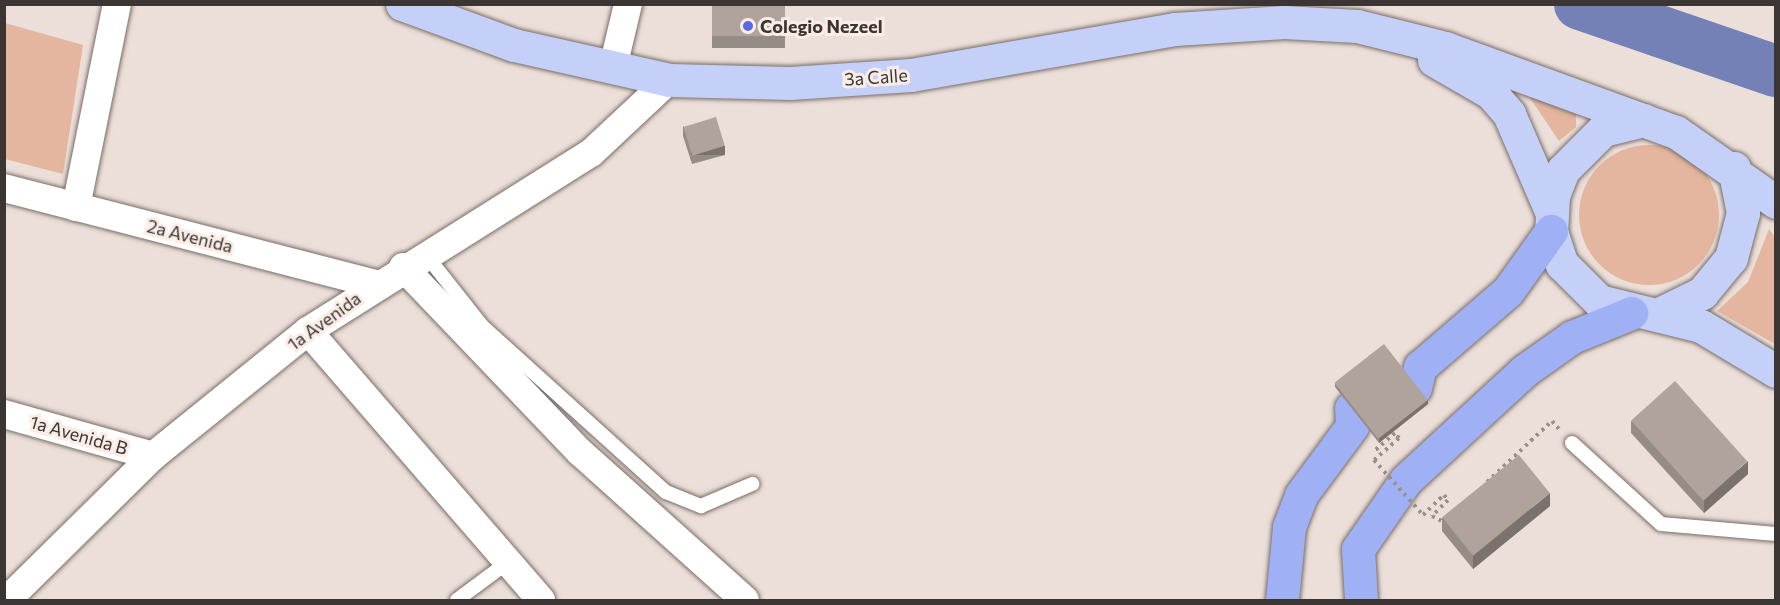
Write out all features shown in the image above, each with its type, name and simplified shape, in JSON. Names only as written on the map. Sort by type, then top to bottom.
[{"type":"highway","points":[[1412,374],[1508,291],[1551,221]]},
{"type":"highway","points":[[1361,600],[1358,549],[1406,480],[1524,370],[1572,337],[1646,313]]},
{"type":"highway","points":[[1282,600],[1282,556],[1301,495],[1361,428]]},
{"type":"main road","name":"3a Calle","points":[[402,4],[514,45],[669,80],[790,83],[911,75],[1175,29],[1284,22],[1357,26]]},
{"type":"main road","points":[[1357,26],[1445,48],[1644,120],[1734,168],[1776,202]]},
{"type":"main road","points":[[1357,26],[1422,54],[1491,93],[1522,136],[1572,278],[1599,301],[1730,339],[1776,371]]},
{"type":"main road","points":[[1551,221],[1557,183],[1580,147],[1616,125],[1644,120]]},
{"type":"main road","points":[[1646,313],[1702,293],[1731,258],[1743,213],[1734,168]]},
{"type":"street","points":[[76,207],[117,4]]},
{"type":"street","points":[[613,67],[628,4]]},
{"type":"street","name":"1a Avenida","points":[[7,600],[153,456],[308,331],[414,260],[591,153],[669,80]]},
{"type":"street","name":"2a Avenida","points":[[4,188],[376,284]]},
{"type":"street","points":[[414,260],[581,453],[745,600]]},
{"type":"street","points":[[308,331],[541,600]]},
{"type":"street","name":"1a Avenida B","points":[[4,414],[153,456]]},
{"type":"lane","points":[[414,260],[482,327],[666,492],[701,506],[753,484]]},
{"type":"lane","points":[[1572,443],[1661,524],[1776,534]]},
{"type":"lane","points":[[457,600],[508,562]]},
{"type":"path","points":[[1484,485],[1552,421],[1572,443]]},
{"type":"path","points":[[1361,428],[1395,434],[1399,438],[1374,460],[1423,515],[1444,495],[1448,500],[1432,516],[1441,525],[1449,517]]},
{"type":"shaded area","points":[[5,23],[83,45],[63,174],[5,159]]},
{"type":"shaded area","points":[[1528,95],[1576,114],[1576,127],[1559,141]]},
{"type":"shaded area","points":[[1649,145],[1676,151],[1688,157],[1698,166],[1707,176],[1713,188],[1719,215],[1713,242],[1707,254],[1698,264],[1688,273],[1676,279],[1649,285],[1622,279],[1610,273],[1600,264],[1591,254],[1585,242],[1579,215],[1585,188],[1591,176],[1600,166],[1610,157],[1622,151]]},
{"type":"shaded area","points":[[1769,229],[1775,237],[1775,344],[1717,311],[1748,282]]},
{"type":"building","name":"Colegio Nezeel","points":[[712,4],[785,4],[785,36],[712,36]]},
{"type":"building","points":[[716,117],[725,146],[692,156],[683,127]]},
{"type":"building","points":[[1384,344],[1428,400],[1378,439],[1334,383]]},
{"type":"building","points":[[1675,381],[1747,461],[1703,501],[1631,420]]},
{"type":"building","points":[[1519,455],[1550,493],[1473,555],[1442,517]]},
{"type":"waterway","points":[[1580,4],[1776,71]]},
{"type":"place","name":"Colegio Nezeel","points":[[748,26]]}]
